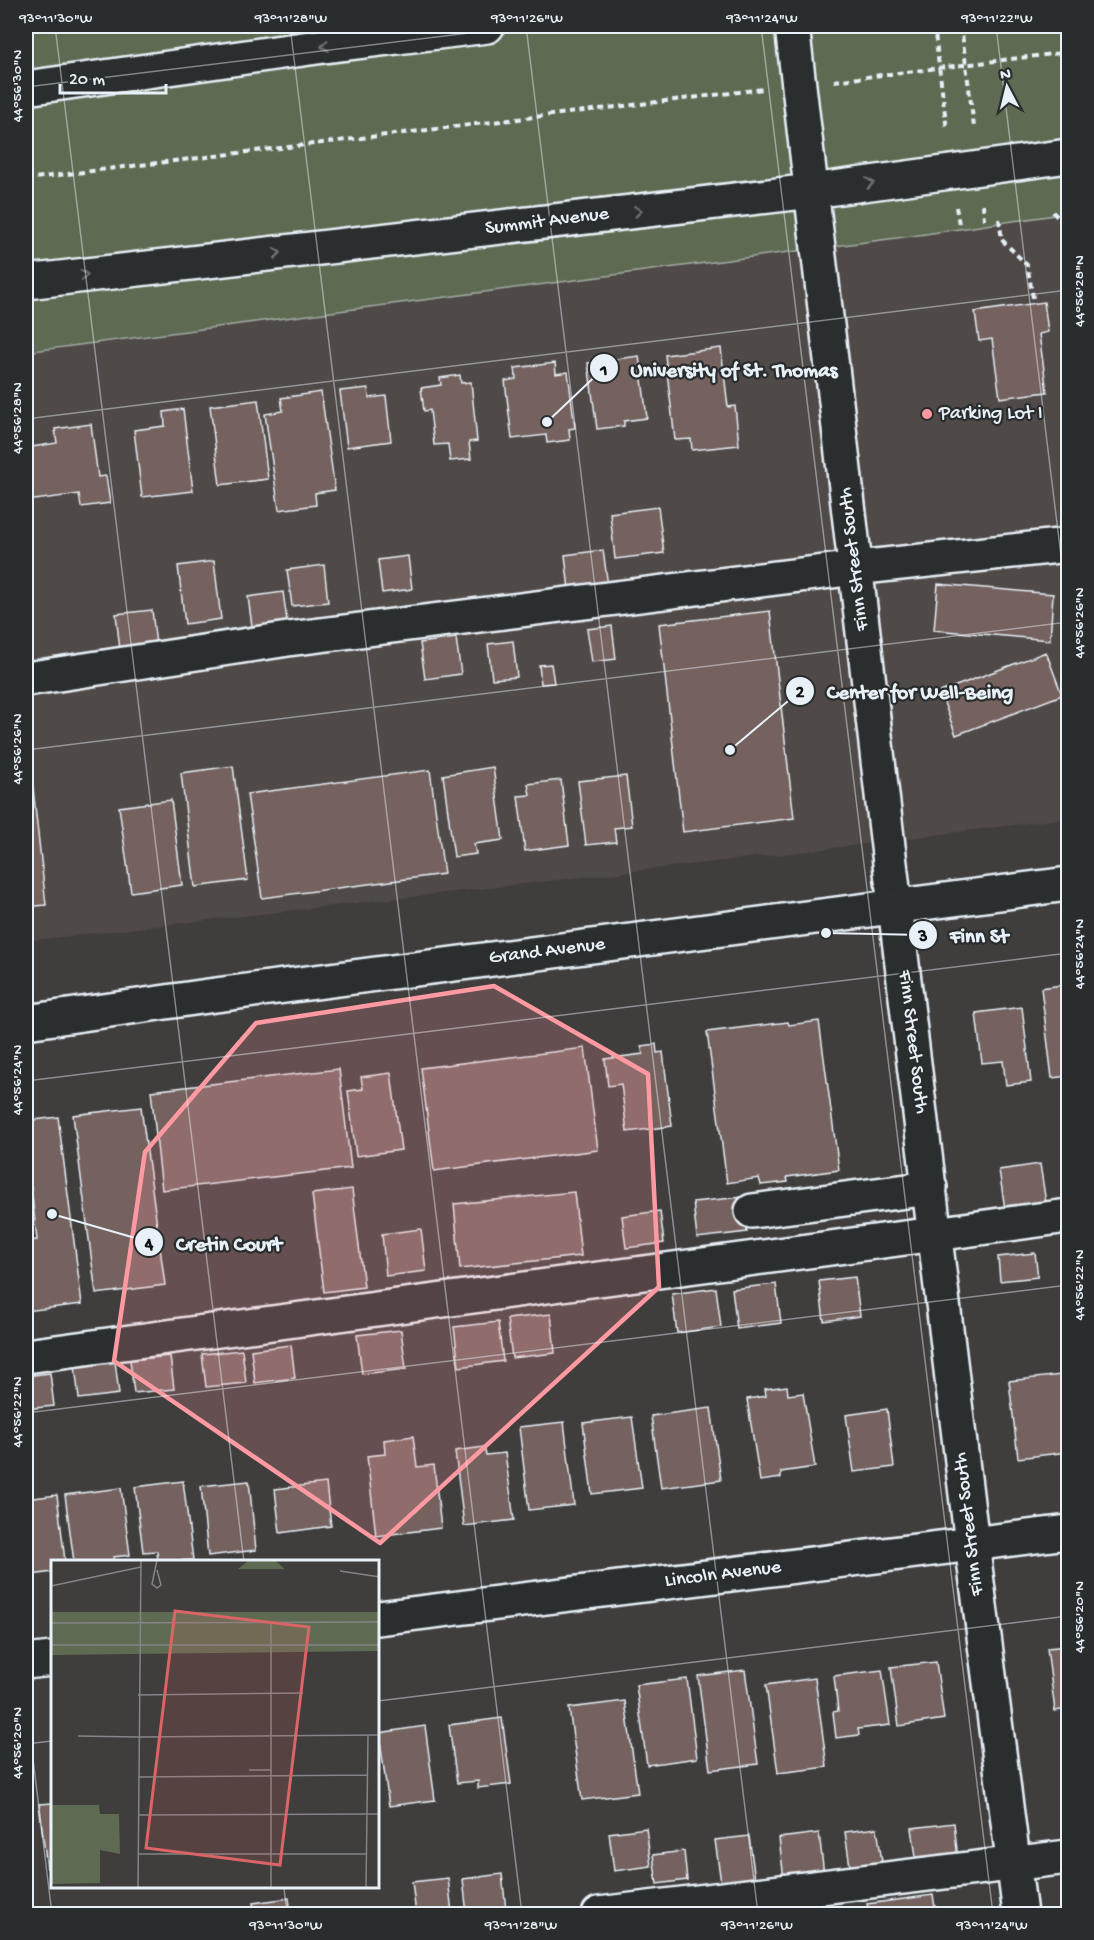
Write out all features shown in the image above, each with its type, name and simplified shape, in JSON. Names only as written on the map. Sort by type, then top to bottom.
[{"type":"street","points":[[26,88],[331,45],[487,26]]},
{"type":"street","name":"Finn Street South","points":[[792,26],[972,1544],[1020,1914]]},
{"type":"street","name":"Summit Avenue","points":[[26,282],[812,191],[1068,156]]},
{"type":"street","points":[[26,679],[288,639],[856,568],[1068,545]]},
{"type":"street","name":"Grand Avenue","points":[[26,1022],[208,996],[1068,884]]},
{"type":"street","points":[[752,1212],[930,1188]]},
{"type":"street","points":[[26,1356],[1068,1216]]},
{"type":"street","name":"Lincoln Avenue","points":[[380,1618],[1068,1532]]},
{"type":"street","points":[[26,1662],[51,1659]]},
{"type":"street","points":[[599,1914],[1068,1857]]},
{"type":"path","points":[[934,26],[947,130]]},
{"type":"path","points":[[961,26],[974,127]]},
{"type":"path","points":[[26,179],[1068,52]]},
{"type":"path","points":[[1053,212],[1068,230]]},
{"type":"path","points":[[999,219],[1002,240],[1027,265],[1034,303]]},
{"type":"highlighted area","points":[[494,986],[648,1074],[659,1287],[380,1543],[114,1361],[145,1152],[256,1023]]},
{"type":"shaded area","points":[[26,26],[1068,26],[1068,818],[802,852],[26,941]]},
{"type":"green space","points":[[26,26],[1068,26],[1068,213],[912,236],[26,352]]},
{"type":"building","points":[[1044,302],[1048,332],[1039,334],[1047,392],[1000,398],[992,339],[979,341],[975,312]]},
{"type":"building","points":[[721,348],[728,407],[735,406],[739,445],[692,450],[691,439],[675,440],[665,355]]},
{"type":"building","points":[[639,356],[647,418],[624,421],[624,426],[597,429],[588,363]]},
{"type":"building","points":[[555,363],[556,374],[568,372],[575,428],[569,429],[570,440],[547,443],[546,435],[512,439],[505,381],[516,379],[515,368]]},
{"type":"building","points":[[460,375],[461,383],[471,382],[477,441],[469,442],[471,459],[450,461],[448,444],[434,445],[430,410],[424,411],[421,388],[441,385],[440,378]]},
{"type":"building","points":[[368,388],[369,398],[386,396],[391,441],[347,447],[340,391]]},
{"type":"building","points":[[321,392],[335,490],[315,493],[316,505],[279,510],[265,414],[283,411],[281,398]]},
{"type":"building","points":[[258,400],[268,479],[220,485],[210,406]]},
{"type":"building","points":[[183,409],[193,491],[142,497],[134,430],[165,426],[164,412]]},
{"type":"building","points":[[91,424],[98,477],[106,476],[110,503],[81,507],[79,494],[27,501],[26,448],[57,443],[55,429]]},
{"type":"building","points":[[658,507],[664,553],[615,559],[610,513]]},
{"type":"building","points":[[603,550],[608,586],[569,590],[565,555]]},
{"type":"building","points":[[408,556],[412,589],[382,593],[378,560]]},
{"type":"building","points":[[214,561],[221,619],[185,624],[178,566]]},
{"type":"building","points":[[324,565],[328,602],[292,606],[287,570]]},
{"type":"building","points":[[938,584],[1053,594],[1050,640],[934,630]]},
{"type":"building","points":[[283,592],[288,628],[253,633],[248,597]]},
{"type":"building","points":[[152,610],[156,645],[120,650],[116,614]]},
{"type":"building","points":[[770,611],[794,818],[683,832],[659,624]]},
{"type":"building","points":[[612,626],[616,659],[592,662],[587,629]]},
{"type":"building","points":[[456,638],[461,674],[425,679],[420,643]]},
{"type":"building","points":[[513,641],[517,677],[492,679],[488,644]]},
{"type":"building","points":[[1046,652],[1062,695],[956,735],[940,692]]},
{"type":"building","points":[[551,664],[554,683],[541,684],[539,665]]},
{"type":"building","points":[[26,725],[46,905],[26,907]]},
{"type":"building","points":[[233,766],[248,880],[195,887],[181,773]]},
{"type":"building","points":[[493,767],[503,840],[474,844],[476,854],[454,857],[443,775]]},
{"type":"building","points":[[430,770],[444,874],[262,898],[247,794]]},
{"type":"building","points":[[626,776],[632,826],[614,828],[616,842],[586,845],[578,781]]},
{"type":"building","points":[[561,780],[569,845],[525,851],[518,796],[530,795],[528,784]]},
{"type":"building","points":[[171,800],[182,885],[131,892],[119,807]]},
{"type":"building","points":[[1068,984],[1068,1076],[1052,1078],[1041,988]]},
{"type":"building","points":[[1022,1007],[1031,1082],[1006,1085],[1003,1061],[982,1063],[976,1013]]},
{"type":"building","points":[[819,1021],[839,1170],[787,1177],[788,1182],[761,1185],[759,1178],[727,1183],[707,1032],[788,1022],[789,1025]]},
{"type":"building","points":[[656,1044],[657,1053],[663,1052],[672,1126],[627,1132],[621,1084],[608,1086],[605,1059],[643,1054],[641,1046]]},
{"type":"building","points":[[585,1048],[598,1150],[434,1171],[421,1068]]},
{"type":"building","points":[[339,1069],[351,1168],[162,1190],[151,1091]]},
{"type":"building","points":[[391,1073],[401,1150],[356,1156],[348,1091],[363,1089],[361,1077]]},
{"type":"building","points":[[141,1107],[165,1285],[96,1294],[73,1115]]},
{"type":"building","points":[[58,1117],[82,1304],[26,1311],[26,1241],[37,1240],[31,1187],[26,1188],[26,1121]]},
{"type":"building","points":[[1040,1164],[1046,1203],[1005,1209],[999,1170]]},
{"type":"building","points":[[352,1189],[364,1287],[324,1292],[312,1194]]},
{"type":"building","points":[[574,1192],[581,1256],[460,1269],[454,1204]]},
{"type":"building","points":[[743,1197],[747,1232],[697,1238],[693,1202]]},
{"type":"building","points":[[660,1211],[664,1243],[626,1248],[622,1216]]},
{"type":"building","points":[[421,1229],[426,1271],[386,1276],[382,1234]]},
{"type":"building","points":[[1035,1253],[1038,1277],[1000,1281],[998,1257]]},
{"type":"building","points":[[855,1277],[860,1316],[824,1321],[819,1281]]},
{"type":"building","points":[[776,1284],[781,1323],[737,1329],[732,1289]]},
{"type":"building","points":[[716,1288],[721,1327],[677,1333],[672,1294]]},
{"type":"building","points":[[551,1314],[555,1353],[512,1358],[507,1319]]},
{"type":"building","points":[[498,1322],[503,1361],[459,1367],[454,1327]]},
{"type":"building","points":[[401,1330],[406,1369],[362,1374],[357,1335]]},
{"type":"building","points":[[291,1345],[295,1378],[255,1383],[251,1350]]},
{"type":"building","points":[[242,1350],[246,1383],[206,1387],[202,1354]]},
{"type":"building","points":[[170,1356],[174,1389],[134,1393],[130,1360]]},
{"type":"building","points":[[115,1361],[119,1394],[79,1399],[75,1366]]},
{"type":"building","points":[[50,1373],[54,1406],[26,1409],[26,1376]]},
{"type":"building","points":[[1061,1375],[1068,1452],[1018,1458],[1009,1381]]},
{"type":"building","points":[[787,1386],[788,1395],[803,1393],[815,1467],[781,1472],[781,1478],[760,1481],[747,1399],[766,1396],[765,1389]]},
{"type":"building","points":[[711,1408],[721,1480],[661,1488],[651,1416]]},
{"type":"building","points":[[887,1409],[894,1467],[854,1472],[846,1415]]},
{"type":"building","points":[[632,1417],[642,1488],[592,1494],[583,1423]]},
{"type":"building","points":[[564,1422],[574,1505],[529,1510],[519,1427]]},
{"type":"building","points":[[413,1436],[417,1467],[434,1465],[441,1528],[376,1536],[367,1456],[385,1454],[384,1440]]},
{"type":"building","points":[[484,1447],[486,1455],[505,1453],[514,1520],[464,1526],[455,1451]]},
{"type":"building","points":[[183,1481],[193,1560],[158,1560],[157,1551],[143,1552],[135,1487]]},
{"type":"building","points":[[249,1481],[256,1550],[208,1556],[201,1486]]},
{"type":"building","points":[[326,1483],[331,1526],[280,1533],[275,1489]]},
{"type":"building","points":[[121,1488],[130,1555],[113,1557],[114,1560],[74,1560],[65,1495]]},
{"type":"building","points":[[57,1495],[65,1560],[51,1560],[51,1572],[26,1576],[26,1499]]},
{"type":"building","points":[[1068,1646],[1068,1709],[1055,1711],[1047,1648]]},
{"type":"building","points":[[936,1662],[944,1719],[899,1726],[891,1667]]},
{"type":"building","points":[[745,1670],[758,1764],[710,1770],[698,1676]]},
{"type":"building","points":[[882,1670],[890,1725],[858,1729],[859,1735],[836,1738],[833,1712],[838,1711],[834,1676]]},
{"type":"building","points":[[815,1678],[827,1767],[778,1773],[766,1685]]},
{"type":"building","points":[[687,1679],[697,1758],[647,1765],[636,1685]]},
{"type":"building","points":[[625,1701],[638,1793],[582,1800],[569,1708]]},
{"type":"building","points":[[502,1718],[511,1784],[478,1788],[478,1781],[457,1783],[449,1725]]},
{"type":"building","points":[[425,1726],[435,1800],[389,1806],[380,1733]]},
{"type":"building","points":[[1068,1800],[1068,1840],[1062,1801]]},
{"type":"building","points":[[51,1803],[51,1868],[47,1868],[39,1804]]},
{"type":"building","points":[[954,1823],[958,1859],[917,1865],[912,1828]]},
{"type":"building","points":[[646,1828],[651,1866],[614,1871],[609,1833]]},
{"type":"building","points":[[877,1828],[882,1862],[850,1866],[845,1832]]},
{"type":"building","points":[[819,1833],[824,1874],[784,1879],[779,1838]]},
{"type":"building","points":[[749,1836],[755,1879],[721,1883],[715,1840]]},
{"type":"building","points":[[684,1851],[687,1880],[657,1884],[653,1855]]},
{"type":"building","points":[[502,1874],[506,1910],[467,1914],[463,1879]]},
{"type":"building","points":[[448,1878],[452,1913],[416,1914],[412,1882]]},
{"type":"building","points":[[933,1895],[936,1914],[869,1914],[867,1904]]},
{"type":"building","points":[[289,1898],[291,1914],[254,1914],[253,1903]]},
{"type":"place","name":"Parking Lot I","points":[[927,414]]},
{"type":"place","name":"University of St. Thomas","points":[[547,422]]},
{"type":"place","name":"Center for Well-Being","points":[[730,750]]},
{"type":"place","name":"Finn St","points":[[826,933]]},
{"type":"place","name":"Cretin Court","points":[[52,1214]]}]
